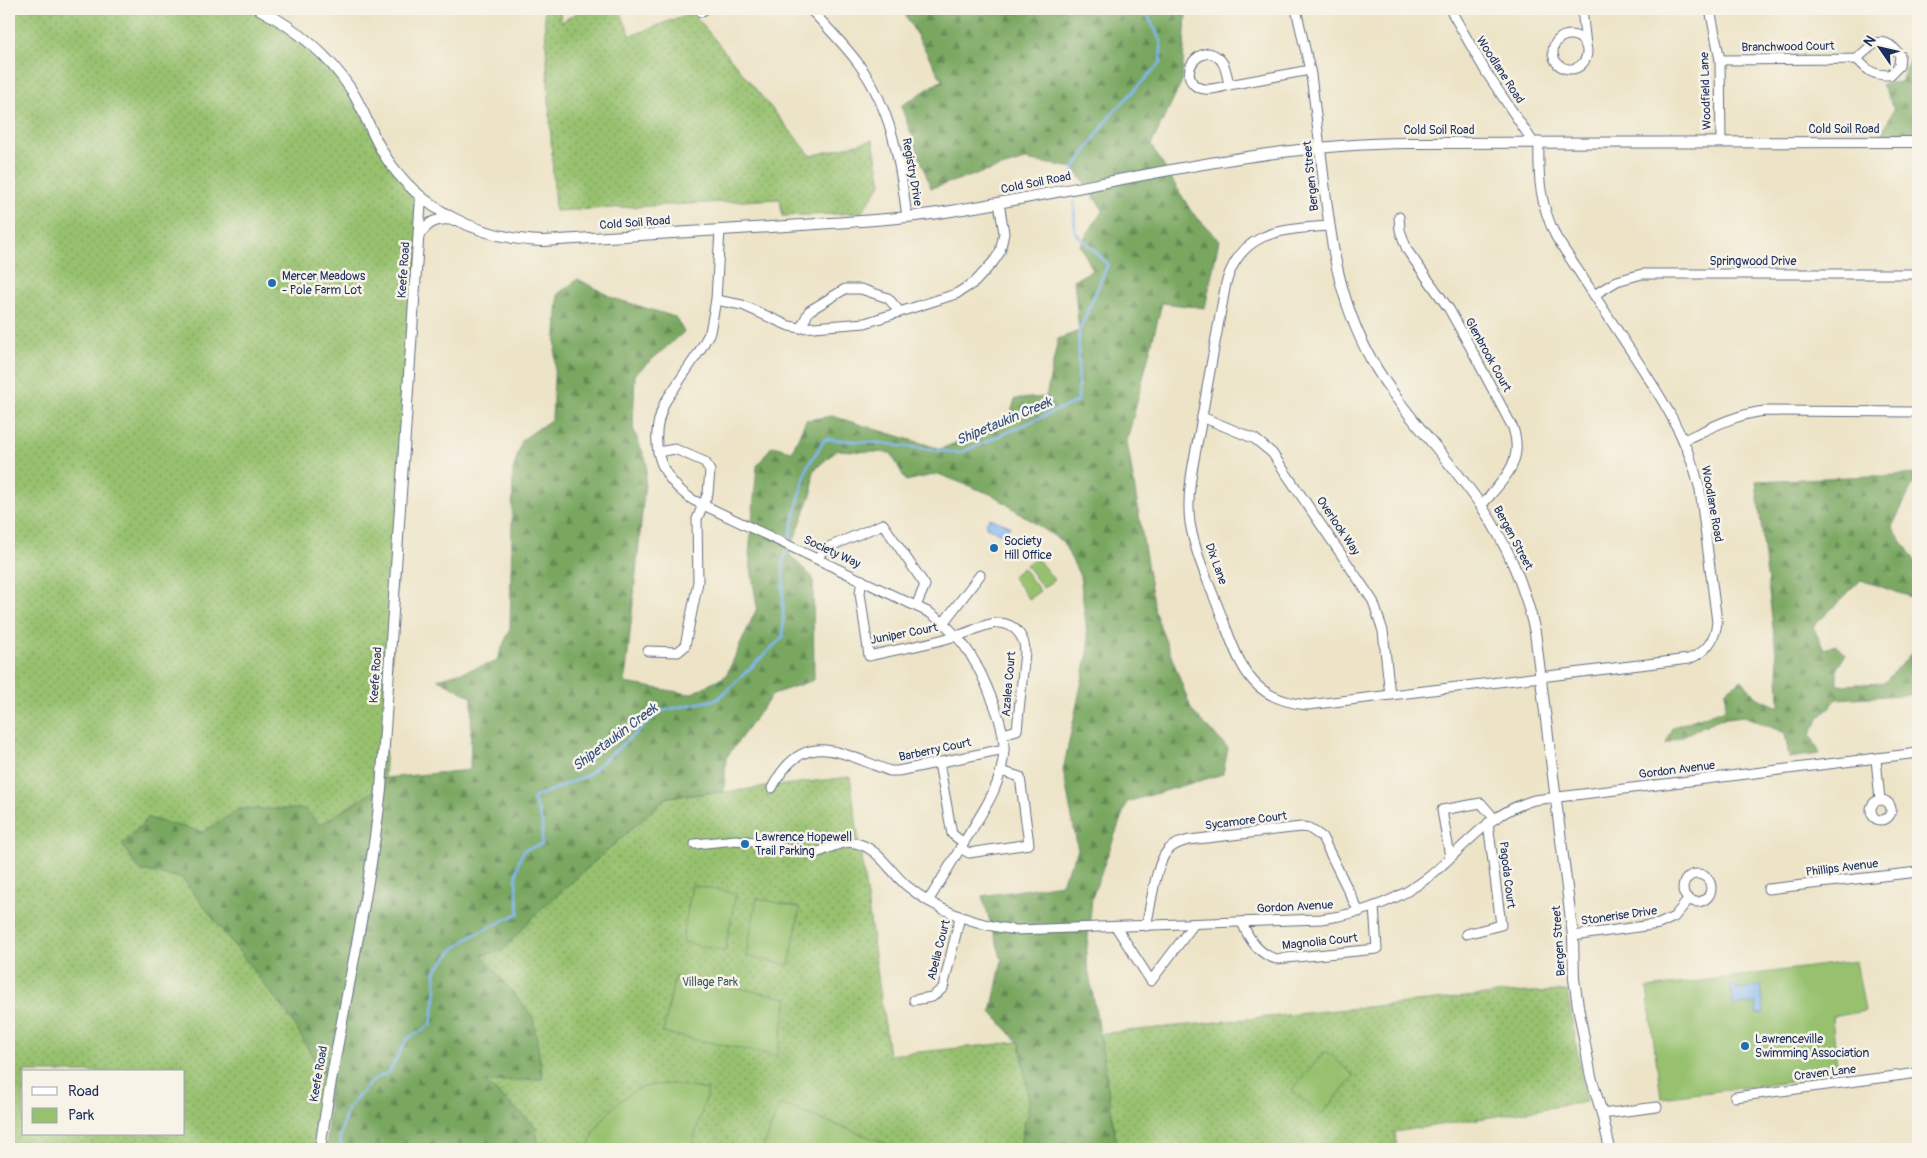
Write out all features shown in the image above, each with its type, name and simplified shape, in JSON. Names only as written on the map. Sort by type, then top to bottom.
[{"type":"street","name":"Cold Soil Road","points":[[258,9],[276,18],[308,41],[335,69],[360,105],[385,155],[396,171],[421,197],[456,220],[493,235],[527,241],[907,217],[999,203],[1269,153],[1320,148],[1396,143],[1918,142]]},
{"type":"street","name":"Registry Drive","points":[[810,9],[858,63],[879,99],[894,137],[907,217]]},
{"type":"street","name":"Bergen Street","points":[[1296,9],[1310,70],[1332,247],[1342,292],[1352,320],[1372,361],[1388,386],[1481,506],[1498,532],[1522,583],[1535,632],[1541,677],[1573,936],[1574,979],[1578,1006],[1591,1077],[1610,1149]]},
{"type":"street","name":"Woodlane Road","points":[[1450,9],[1486,72],[1536,142],[1539,188],[1548,222],[1659,393],[1684,440],[1696,470],[1700,490],[1717,622],[1714,638],[1704,651],[1689,659],[1541,677]]},
{"type":"street","points":[[1582,9],[1586,45]]},
{"type":"street","name":"Woodfield Lane","points":[[1710,9],[1720,60],[1720,142]]},
{"type":"street","points":[[1875,42],[1883,42],[1894,46],[1900,55],[1899,66],[1890,75],[1877,75],[1865,68],[1857,59],[1875,42]]},
{"type":"street","points":[[1229,85],[1224,64],[1215,55],[1202,54],[1192,62],[1190,66],[1191,79],[1199,87],[1212,89],[1310,70]]},
{"type":"street","name":"Branchwood Court","points":[[1720,60],[1857,59]]},
{"type":"street","name":"Keefe Road","points":[[320,1149],[328,1091],[371,858],[381,789],[421,197]]},
{"type":"street","points":[[716,300],[742,305],[789,326],[800,328],[864,322],[956,294],[980,277],[994,261],[1002,244],[1003,224],[999,203]]},
{"type":"street","name":"Glenbrook Court","points":[[1399,217],[1400,230],[1407,250],[1449,309],[1468,341],[1516,437],[1517,447],[1513,465],[1481,506]]},
{"type":"street","points":[[419,235],[434,220],[447,218],[456,220]]},
{"type":"street","name":"Dix Lane","points":[[1329,226],[1266,234],[1248,246],[1234,263],[1226,283],[1190,487],[1190,523],[1196,549],[1239,662],[1244,671],[1262,690],[1283,701],[1308,705],[1541,677]]},
{"type":"street","name":"Society Way","points":[[720,230],[714,316],[704,344],[660,412],[656,435],[658,452],[666,474],[683,494],[703,506],[916,606],[944,622],[967,647],[998,714],[1003,734],[1004,749],[1001,771],[991,798],[928,901]]},
{"type":"street","name":"Springwood Drive","points":[[1594,295],[1617,280],[1642,274],[1918,274]]},
{"type":"street","points":[[800,328],[809,312],[845,289],[861,289],[888,298],[900,312]]},
{"type":"street","points":[[1684,440],[1738,416],[1765,411],[1918,412]]},
{"type":"street","name":"Overlook Way","points":[[1202,416],[1255,439],[1272,453],[1367,591],[1379,616],[1383,632],[1390,695]]},
{"type":"street","points":[[648,651],[678,652],[685,646],[698,582],[697,519],[708,493],[708,466],[705,462],[675,449],[658,452]]},
{"type":"street","points":[[817,559],[824,549],[884,524],[925,586],[916,606]]},
{"type":"street","points":[[944,622],[980,575]]},
{"type":"street","name":"Juniper Court","points":[[862,580],[860,594],[869,656],[958,636]]},
{"type":"street","name":"Azalea Court","points":[[958,636],[994,623],[1001,623],[1014,628],[1023,640],[1025,652],[1017,730],[1003,734]]},
{"type":"street","name":"Barberry Court","points":[[772,788],[786,766],[795,757],[812,750],[830,750],[890,771],[898,772],[1004,749]]},
{"type":"street","name":"Gordon Avenue","points":[[695,844],[736,840],[811,854],[819,853],[843,843],[861,844],[877,854],[907,886],[928,901],[977,923],[1016,930],[1321,919],[1359,912],[1374,907],[1411,889],[1491,820],[1519,804],[1556,797],[1918,753]]},
{"type":"street","points":[[1876,758],[1880,800]]},
{"type":"street","points":[[939,763],[952,834],[968,853],[1029,844],[1020,778],[1001,771]]},
{"type":"street","points":[[1450,857],[1442,810],[1481,803],[1491,820]]},
{"type":"street","name":"Pagoda Court","points":[[1466,934],[1501,926],[1491,820]]},
{"type":"street","name":"Sycamore Court","points":[[1146,926],[1160,864],[1168,850],[1175,845],[1189,840],[1301,827],[1309,828],[1322,836],[1359,912]]},
{"type":"street","name":"Phillips Avenue","points":[[1768,889],[1918,872]]},
{"type":"street","name":"Stonerise Drive","points":[[1573,936],[1659,924],[1674,917],[1689,899]]},
{"type":"street","name":"Magnolia Court","points":[[1242,922],[1246,932],[1261,952],[1276,958],[1377,949],[1374,907]]},
{"type":"street","name":"Abelia Court","points":[[914,1000],[932,997],[943,988],[960,917]]},
{"type":"street","points":[[1116,927],[1152,981],[1194,924]]},
{"type":"street","name":"Craven Lane","points":[[1735,1097],[1918,1073]]},
{"type":"street","points":[[1602,1114],[1657,1107]]},
{"type":"green space","points":[[9,9],[259,9],[335,69],[377,141],[421,197],[384,778],[320,1149],[9,1149]]},
{"type":"green space","points":[[544,9],[560,9],[561,22],[584,9],[619,9],[631,36],[692,12],[811,156],[873,140],[881,184],[861,213],[782,216],[780,199],[555,211]]},
{"type":"green space","points":[[902,9],[1192,9],[1186,14],[1182,81],[1151,145],[1191,211],[1219,240],[1205,308],[1162,303],[1127,441],[1155,613],[1192,711],[1228,748],[1223,774],[1127,802],[1092,898],[1086,957],[1100,1034],[1117,1149],[1019,1149],[1029,1103],[1020,1044],[991,1012],[1002,960],[982,896],[1061,884],[1078,850],[1063,770],[1089,648],[1080,576],[1063,542],[993,495],[938,474],[906,481],[891,453],[837,450],[813,471],[812,492],[789,554],[813,578],[814,680],[773,694],[726,758],[724,792],[667,797],[536,914],[502,951],[482,955],[533,1017],[543,1079],[485,1082],[536,1127],[538,1149],[326,1149],[331,1089],[291,1019],[182,878],[140,870],[122,845],[148,818],[203,832],[239,809],[305,809],[320,825],[371,793],[384,778],[470,770],[472,697],[438,679],[496,662],[510,629],[513,470],[522,440],[552,419],[558,294],[578,279],[613,298],[675,317],[684,332],[635,374],[633,428],[647,463],[625,683],[690,694],[726,676],[757,608],[749,554],[757,466],[772,446],[792,451],[806,420],[832,416],[941,449],[1009,420],[1015,399],[1046,397],[1058,339],[1079,331],[1074,280],[1093,270],[1080,245],[1103,210],[1074,168],[1025,160],[931,188],[901,106],[942,80]]},
{"type":"green space","points":[[1914,47],[1918,49],[1918,136],[1880,137],[1894,109],[1882,84],[1901,82]]},
{"type":"green space","points":[[1918,474],[1892,527],[1918,565],[1918,594],[1914,598],[1861,580],[1813,627],[1824,649],[1835,645],[1846,654],[1837,668],[1837,685],[1884,683],[1918,646],[1918,694],[1837,699],[1820,717],[1810,734],[1820,754],[1789,758],[1785,733],[1744,716],[1719,719],[1666,744],[1673,727],[1725,709],[1726,690],[1742,680],[1758,698],[1779,707],[1778,670],[1756,481]]},
{"type":"green space","points":[[1036,557],[1054,580],[1043,588],[1026,565]]},
{"type":"green space","points":[[1023,568],[1040,591],[1029,599],[1012,576]]},
{"type":"green space","name":"Village Park","points":[[850,777],[889,1055],[1505,993],[1567,991],[1586,1102],[1395,1132],[1397,1149],[538,1149],[536,1127],[484,1081],[543,1079],[482,955],[502,951],[536,914],[667,797]]},
{"type":"green space","points":[[692,885],[736,893],[725,951],[682,942]]},
{"type":"green space","points":[[757,898],[800,908],[789,965],[746,956]]},
{"type":"green space","name":"Lawrenceville Swimming Association","points":[[1856,961],[1865,1011],[1832,1017],[1838,1076],[1661,1098],[1647,988]]},
{"type":"green space","points":[[675,976],[788,998],[777,1056],[663,1033]]},
{"type":"green space","points":[[1326,1051],[1354,1076],[1321,1115],[1292,1090]]},
{"type":"green space","points":[[674,1084],[708,1090],[691,1149],[588,1149],[596,1129],[610,1111],[627,1096],[647,1086]]},
{"type":"green space","points":[[780,1104],[888,1144],[886,1149],[763,1149]]},
{"type":"water","points":[[990,518],[1010,526],[1006,536],[986,527],[986,522]]},
{"type":"water","points":[[1736,985],[1737,989],[1761,986],[1764,1013],[1757,1014],[1755,1003],[1733,1006],[1731,986]]},
{"type":"waterway","name":"Shipetaukin Creek","points":[[1073,174],[1074,168],[1110,116],[1161,62],[1161,41],[1144,9]]},
{"type":"waterway","name":"Shipetaukin Creek","points":[[789,539],[807,467],[825,439],[960,453],[1078,401],[1079,331],[1108,264],[1075,232],[1074,201]]},
{"type":"waterway","name":"Shipetaukin Creek","points":[[341,1149],[340,1136],[347,1109],[373,1080],[389,1072],[407,1039],[431,1025],[436,990],[435,971],[454,949],[472,936],[519,913],[516,881],[520,858],[524,850],[542,844],[542,822],[533,798],[586,776],[661,711],[718,699],[783,637],[783,563],[786,552]]},
{"type":"place","name":"Mercer Meadows - Pole Farm Lot","points":[[272,283]]},
{"type":"place","name":"Society Hill Office","points":[[994,548]]},
{"type":"place","name":"Lawrence Hopewell Trail Parking","points":[[745,844]]},
{"type":"place","name":"Lawrenceville Swimming Association","points":[[1745,1046]]}]
